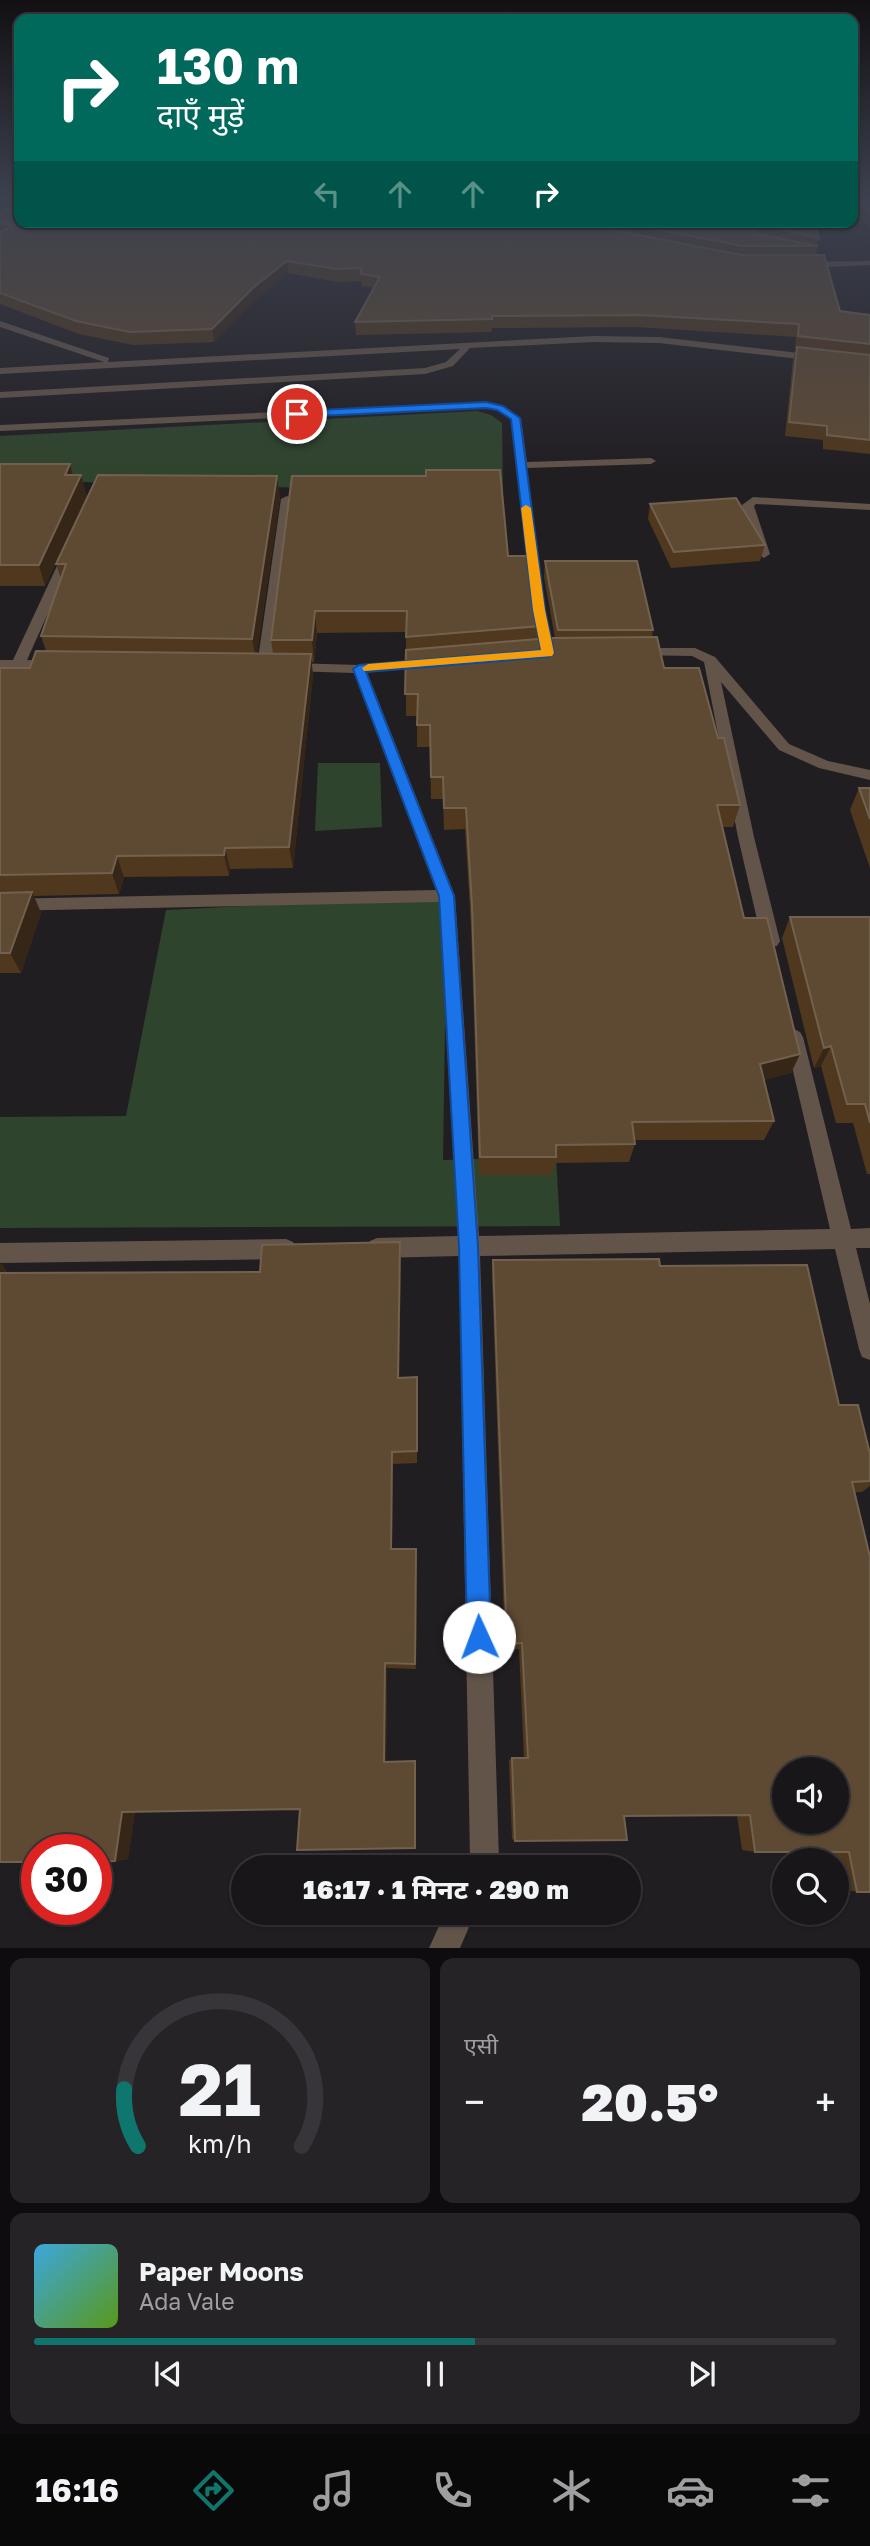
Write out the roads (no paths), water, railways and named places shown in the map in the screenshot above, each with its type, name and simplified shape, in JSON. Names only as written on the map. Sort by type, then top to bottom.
[{"type":"street","points":[[0,324],[120,364]]},
{"type":"street","points":[[0,370],[548,340],[637,339],[830,359]]},
{"type":"street","points":[[0,395],[425,371],[452,364],[460,358],[467,346]]},
{"type":"street","points":[[141,388],[147,363]]},
{"type":"street","points":[[0,428],[486,405],[500,408],[516,418],[539,610],[548,654]]},
{"type":"street","points":[[521,466],[651,461]]},
{"type":"street","points":[[287,499],[257,666],[359,669],[440,662]]},
{"type":"street","points":[[764,554],[748,505],[753,500],[870,507]]},
{"type":"street","points":[[18,665],[73,544]]},
{"type":"street","points":[[624,653],[673,650],[695,652],[710,660],[784,747],[824,765],[870,775]]},
{"type":"street","points":[[710,660],[746,837],[775,957]]},
{"type":"street","points":[[0,664],[73,665]]},
{"type":"street","points":[[359,669],[447,896],[469,1247],[485,1855]]},
{"type":"street","points":[[0,905],[447,896]]},
{"type":"street","points":[[791,1024],[870,1349]]},
{"type":"street","points":[[358,1248],[870,1238]]},
{"type":"street","points":[[0,1253],[303,1249]]},
{"type":"street","points":[[444,1948],[455,1925]]}]
